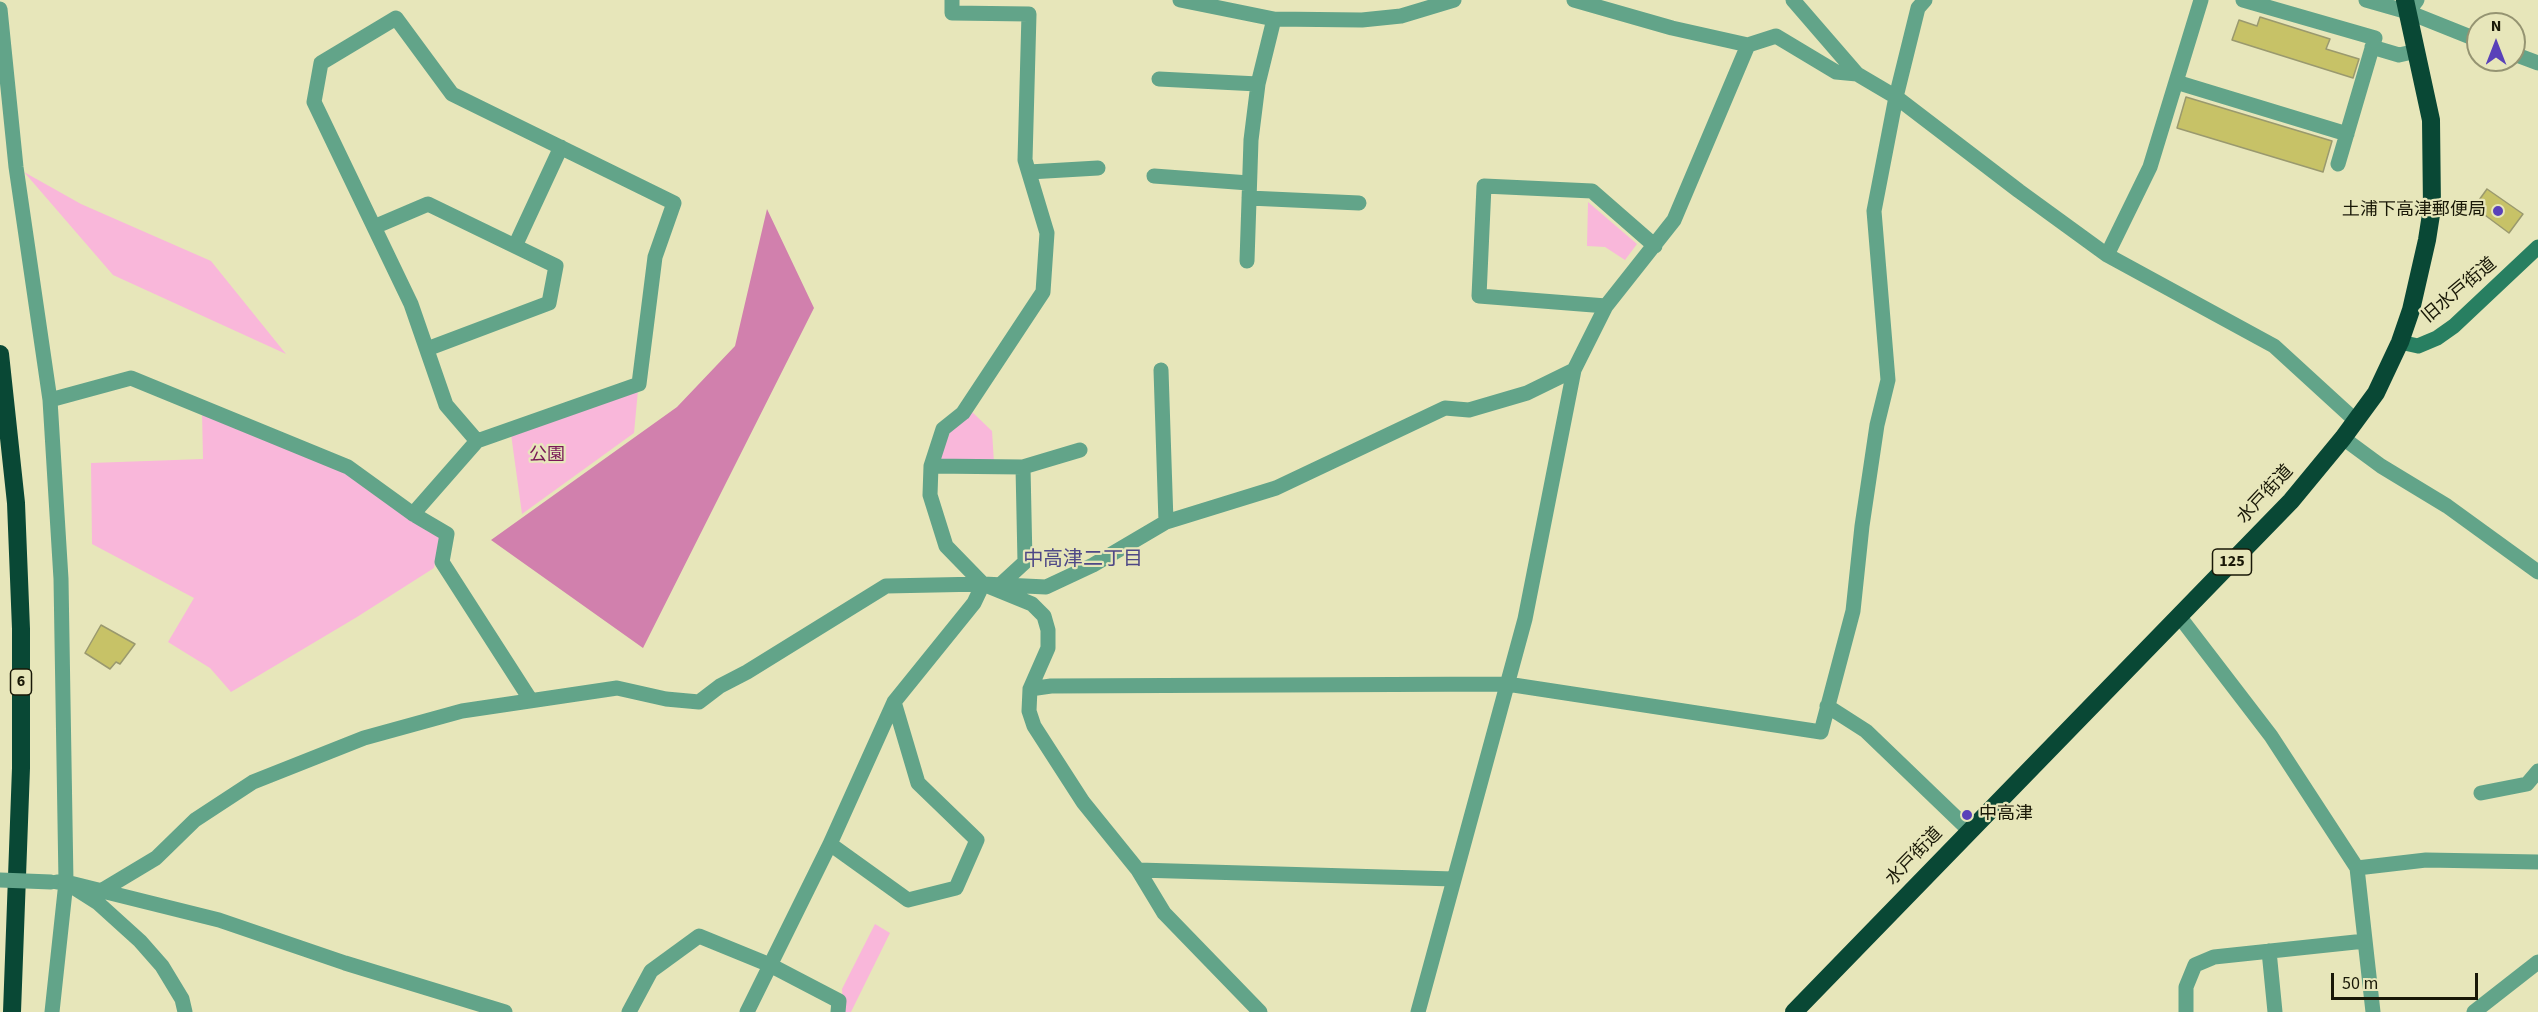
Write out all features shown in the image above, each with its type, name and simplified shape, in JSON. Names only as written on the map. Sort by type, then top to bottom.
[{"type":"highway","name":"水戸街道","points":[[1794,1012],[2291,501],[2343,438],[2376,393],[2400,342],[2420,274],[2432,208],[2431,120],[2410,4]]},
{"type":"highway","name":"6","points":[[0,354],[16,502],[21,628],[21,768],[12,1012]]},
{"type":"street","points":[[952,0],[952,13],[1030,7],[1025,160],[1047,234],[1043,292],[963,413],[944,429],[931,466],[930,495],[946,546],[983,584],[1032,604],[1044,616],[1048,630],[1048,648],[1030,689],[1029,711],[1034,726],[1083,802],[1138,870],[1164,913],[1260,1012]]},
{"type":"street","points":[[1180,0],[1274,19],[1362,21],[1401,16],[1454,0]]},
{"type":"street","points":[[1574,0],[1672,28],[1748,45],[1776,36],[1836,72],[1857,74]]},
{"type":"street","points":[[1793,0],[1857,74],[1896,97],[2107,255],[2274,346],[2356,421]]},
{"type":"street","points":[[1030,689],[1051,686],[1507,684],[1821,732],[1853,611],[1862,526],[1877,425],[1888,380],[1874,211],[1896,97],[1918,8],[1925,0]]},
{"type":"street","points":[[2107,255],[2150,167],[2200,0]]},
{"type":"street","points":[[2242,0],[2375,38],[2338,164]]},
{"type":"street","points":[[2366,0],[2410,4],[2466,34]]},
{"type":"street","points":[[0,9],[16,167],[50,400],[61,579],[58,882],[52,1012]]},
{"type":"street","points":[[413,514],[477,441],[639,384],[655,257],[674,203],[452,94],[396,18],[321,63],[314,102],[411,304],[446,405],[477,441]]},
{"type":"street","points":[[1247,261],[1251,140],[1258,84],[1274,19]]},
{"type":"street","points":[[1418,1012],[1525,620],[1574,370],[1606,306],[1674,220],[1748,45]]},
{"type":"street","points":[[2372,46],[2399,55],[2417,51]]},
{"type":"street","points":[[1159,80],[1258,84]]},
{"type":"street","points":[[2176,82],[2347,134]]},
{"type":"street","points":[[515,246],[561,147]]},
{"type":"street","points":[[1029,172],[1098,168]]},
{"type":"street","points":[[1155,176],[1249,190],[1359,202]]},
{"type":"street","points":[[1606,306],[1479,296],[1484,186],[1592,191],[1655,246]]},
{"type":"street","points":[[374,227],[428,204],[556,266],[549,303],[427,349]]},
{"type":"street","name":"旧水戸街道","points":[[2400,342],[2418,346],[2437,338],[2538,247]]},
{"type":"street","points":[[2525,260],[2538,270]]},
{"type":"street","points":[[1161,370],[1166,522]]},
{"type":"street","points":[[100,891],[156,858],[195,820],[253,782],[364,738],[462,711],[530,699],[617,688],[666,699],[699,702],[720,686],[747,672],[886,586],[983,584],[1046,587],[1093,565],[1166,522],[1276,488],[1445,408],[1469,410],[1527,393],[1574,370]]},
{"type":"street","points":[[50,400],[131,378],[348,467],[413,514],[447,534],[442,562],[530,699]]},
{"type":"street","points":[[2343,438],[2381,466],[2447,506],[2538,572]]},
{"type":"street","points":[[931,466],[1023,467],[1080,450]]},
{"type":"street","points":[[1000,585],[1025,562],[1023,467]]},
{"type":"street","points":[[747,1012],[830,843],[894,702],[974,603],[983,584]]},
{"type":"street","points":[[2179,616],[2271,736],[2357,868],[2373,1012]]},
{"type":"street","points":[[830,843],[908,900],[956,888],[977,840],[918,783],[894,702]]},
{"type":"street","points":[[1827,706],[1866,731],[1969,831]]},
{"type":"street","points":[[2481,793],[2527,784],[2538,771]]},
{"type":"street","points":[[2357,868],[2426,860],[2538,862]]},
{"type":"street","points":[[1138,870],[1454,879]]},
{"type":"street","points":[[0,880],[58,882],[219,920],[345,963],[505,1012]]},
{"type":"street","points":[[58,882],[98,903],[140,940],[162,966],[182,999],[185,1012]]},
{"type":"street","points":[[629,1012],[651,970],[699,936],[770,965],[839,1001],[838,1012]]},
{"type":"street","points":[[2186,1012],[2186,987],[2195,965],[2214,957],[2365,940]]},
{"type":"street","points":[[2269,951],[2275,1012]]},
{"type":"street","points":[[2474,1012],[2538,962]]},
{"type":"green space","points":[[24,172],[81,204],[211,261],[286,354],[113,275]]},
{"type":"green space","points":[[1588,202],[1637,244],[1625,260],[1605,247],[1587,246]]},
{"type":"green space","name":"公園","points":[[638,390],[634,433],[522,514],[511,434]]},
{"type":"green space","points":[[970,410],[992,431],[994,463],[937,462],[950,432]]},
{"type":"green space","points":[[202,411],[344,472],[410,520],[440,538],[434,568],[231,692],[210,668],[168,642],[194,598],[92,544],[91,463],[203,459]]},
{"type":"green space","points":[[875,924],[890,933],[851,1012],[843,1012],[842,989]]},
{"type":"shaded area","points":[[767,209],[814,308],[643,648],[491,540],[677,407],[735,346]]},
{"type":"building","points":[[2260,17],[2330,39],[2326,49],[2359,59],[2353,78],[2232,40],[2239,20],[2257,26]]},
{"type":"building","points":[[2186,97],[2332,141],[2323,172],[2177,128]]},
{"type":"building","points":[[2487,189],[2523,214],[2509,233],[2474,207]]},
{"type":"building","points":[[101,625],[135,644],[120,664],[116,662],[110,669],[85,653]]},
{"type":"place","name":"土浦下高津郵便局","points":[[2498,211]]},
{"type":"place","name":"中高津","points":[[1967,815]]},
{"type":"district","name":"中高津二丁目","points":[[1083,561]]}]
